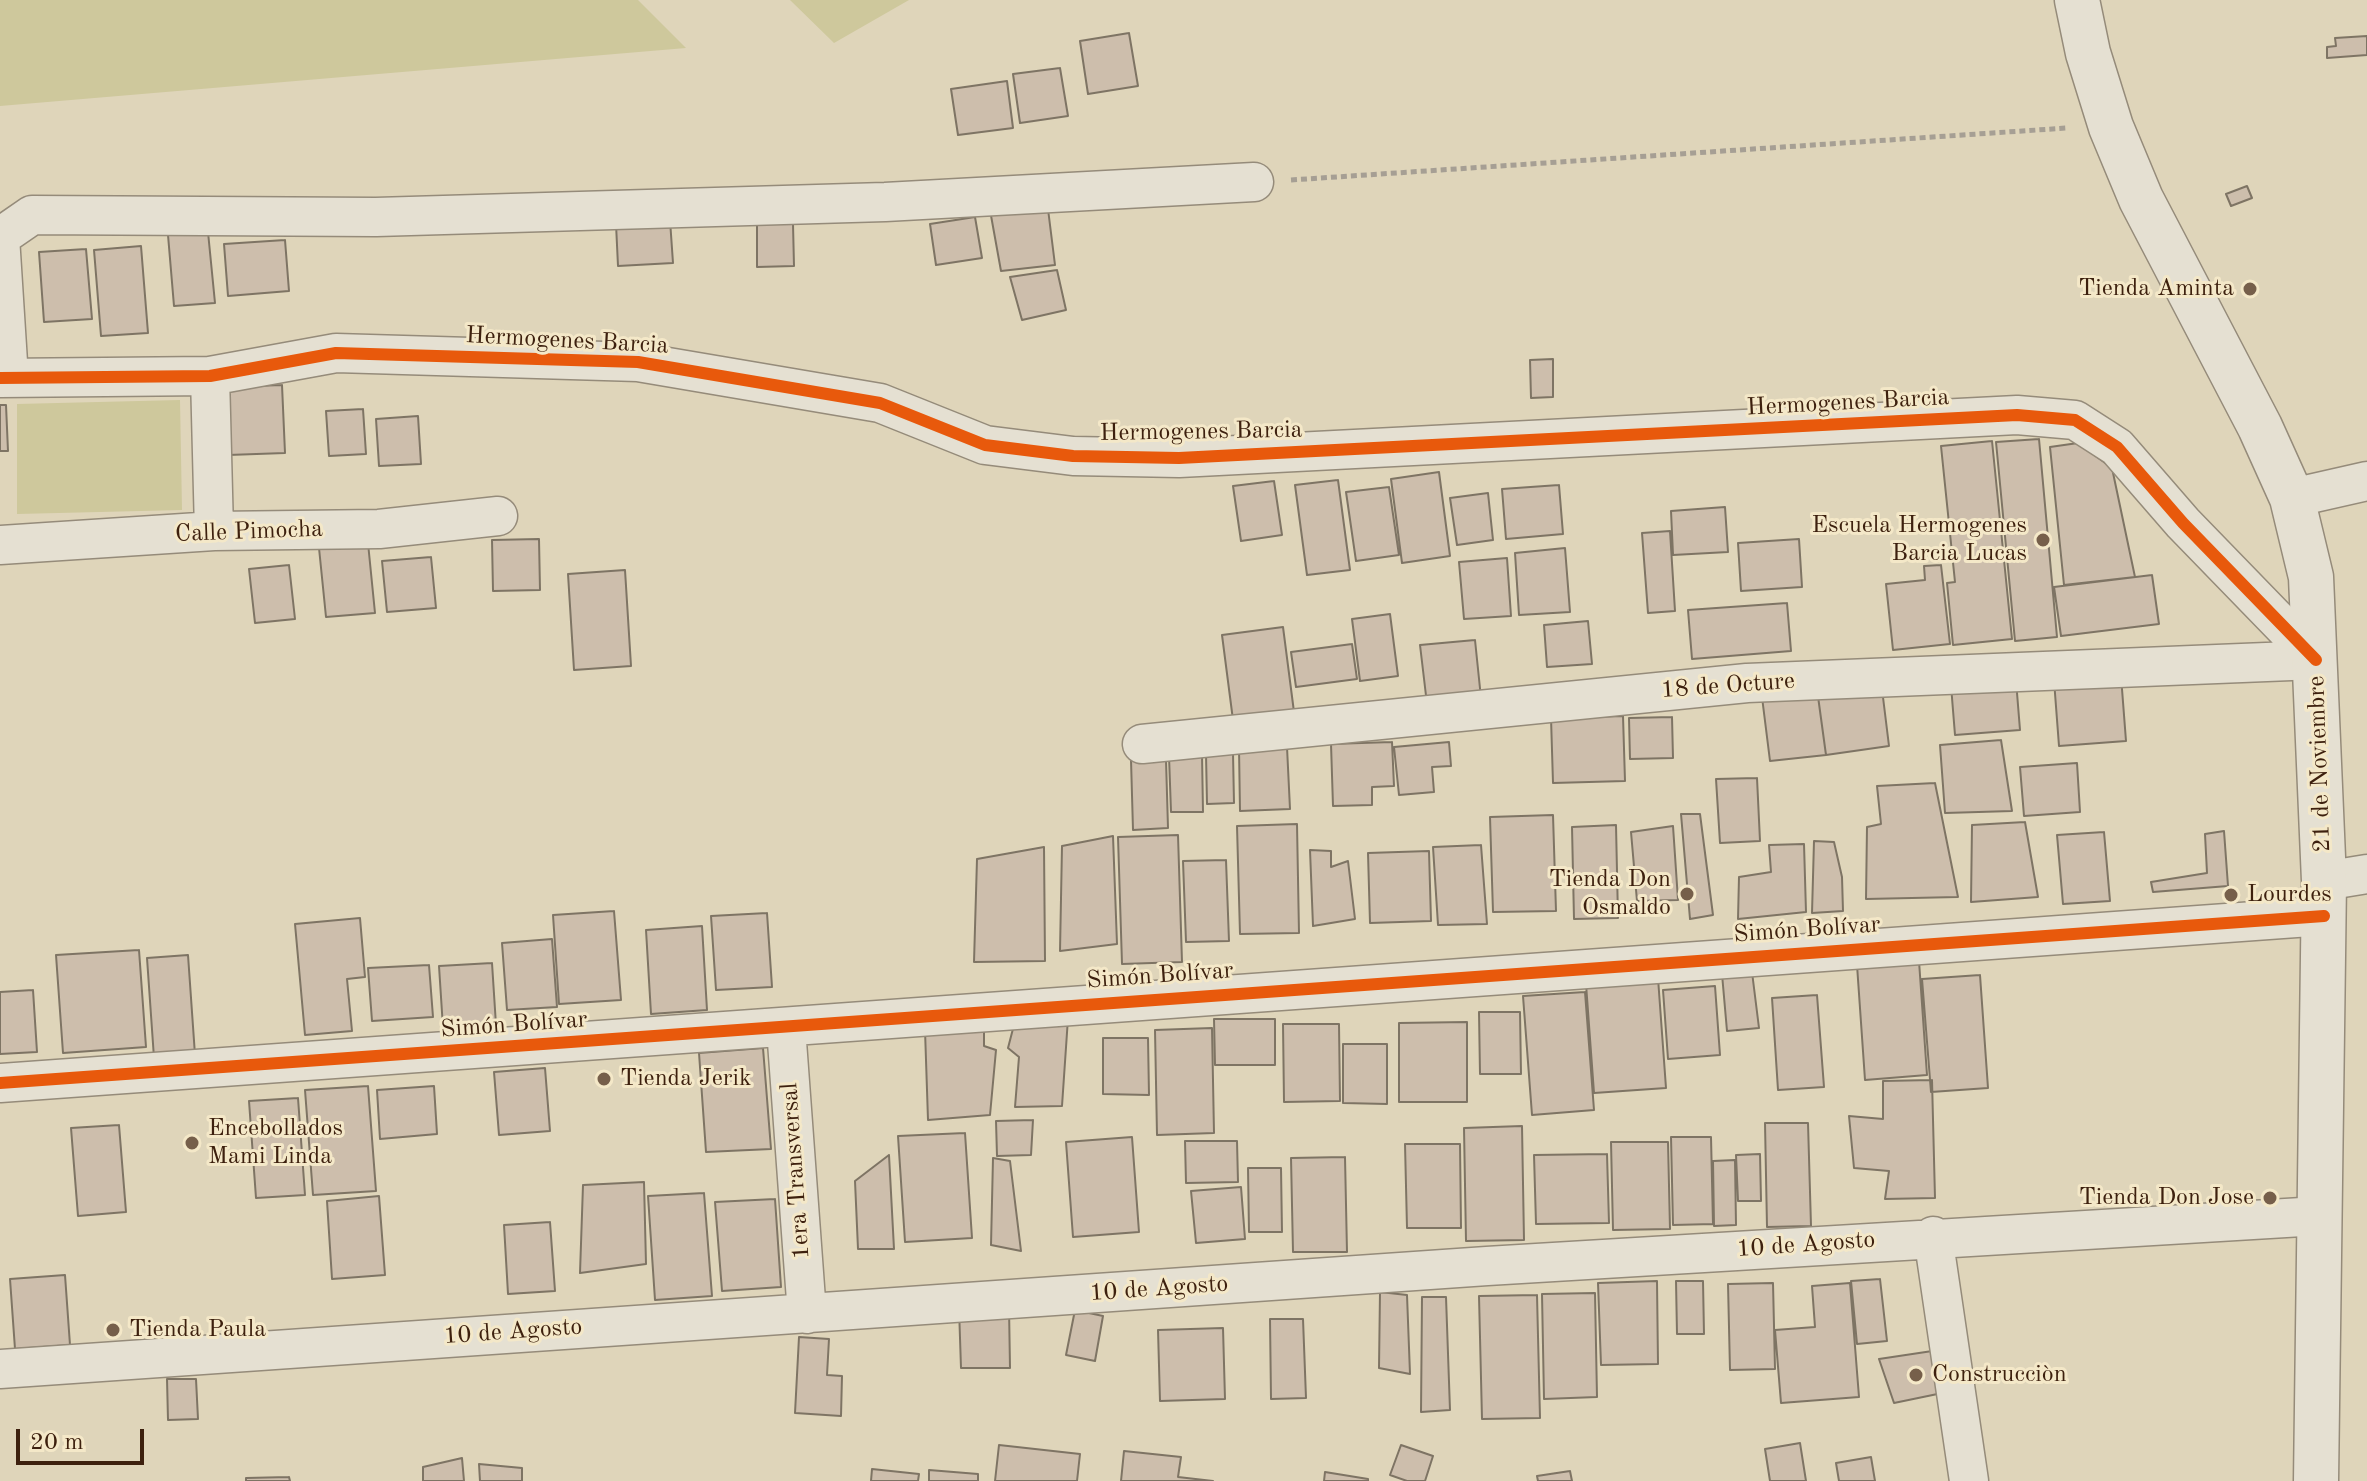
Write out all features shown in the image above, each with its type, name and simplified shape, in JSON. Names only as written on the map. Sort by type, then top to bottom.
[{"type":"street","name":"21 de Noviembre","points":[[2077,0],[2088,53],[2111,127],[2141,199],[2260,427],[2292,498],[2311,577],[2324,898],[2316,1481]]},
{"type":"street","points":[[4,378],[0,237],[32,215],[376,217],[885,202],[1254,182]]},
{"type":"street","name":"Hermogenes Barcia","points":[[4,378],[210,376],[336,353],[638,362],[880,403],[985,445],[1073,456],[1179,458],[1320,452],[2017,415],[2075,420],[2117,447],[2183,523],[2316,660]]},
{"type":"street","points":[[210,376],[214,531]]},
{"type":"street","points":[[2292,498],[2367,481]]},
{"type":"street","name":"Calle Pimocha","points":[[0,545],[214,531],[379,529],[498,516]]},
{"type":"street","name":"18 de Octure","points":[[1142,744],[1747,683],[2316,660]]},
{"type":"street","name":"Simón Bolívar","points":[[0,1083],[786,1028],[2324,898],[2367,874]]},
{"type":"street","name":"1era Transversal","points":[[786,1028],[807,1314]]},
{"type":"street","name":"10 de Agosto","points":[[0,1369],[1933,1236],[2319,1216]]},
{"type":"street","points":[[1933,1236],[1969,1481]]},
{"type":"path","points":[[1254,182],[2111,127]]},
{"type":"shaded area","points":[[0,0],[638,0],[686,48],[0,106]]},
{"type":"shaded area","points":[[790,0],[909,0],[834,43]]},
{"type":"shaded area","points":[[180,400],[182,510],[17,514],[17,404]]},
{"type":"building","points":[[1129,33],[1138,86],[1088,94],[1080,41]]},
{"type":"building","points":[[2367,36],[2367,55],[2327,58],[2327,47],[2336,46],[2335,38]]},
{"type":"building","points":[[1060,68],[1068,116],[1020,123],[1013,74]]},
{"type":"building","points":[[1007,81],[1013,128],[958,135],[951,89]]},
{"type":"building","points":[[2247,186],[2252,198],[2231,206],[2226,194]]},
{"type":"building","points":[[1047,201],[1055,265],[1001,271],[990,210]]},
{"type":"building","points":[[975,217],[982,258],[936,265],[930,224]]},
{"type":"building","points":[[670,220],[673,263],[618,266],[616,224]]},
{"type":"building","points":[[757,224],[793,224],[794,266],[757,267]]},
{"type":"building","points":[[208,232],[215,303],[174,306],[168,235]]},
{"type":"building","points":[[285,240],[289,291],[228,296],[224,244]]},
{"type":"building","points":[[141,246],[148,333],[101,336],[94,250]]},
{"type":"building","points":[[86,249],[92,319],[44,322],[39,252]]},
{"type":"building","points":[[1057,270],[1066,310],[1022,320],[1010,277]]},
{"type":"building","points":[[1553,359],[1553,397],[1531,398],[1530,360]]},
{"type":"building","points":[[282,385],[285,453],[228,455],[224,387]]},
{"type":"building","points":[[0,405],[6,405],[8,451],[0,451]]},
{"type":"building","points":[[363,409],[366,454],[329,456],[326,411]]},
{"type":"building","points":[[418,416],[421,464],[379,466],[376,419]]},
{"type":"building","points":[[2039,439],[2057,637],[2015,641],[1996,442]]},
{"type":"building","points":[[1992,441],[2012,639],[1953,645],[1947,583],[1955,582],[1941,446]]},
{"type":"building","points":[[2078,443],[2112,468],[2135,577],[2064,585],[2050,447]]},
{"type":"building","points":[[1439,472],[1450,556],[1402,563],[1391,479]]},
{"type":"building","points":[[1338,480],[1350,570],[1307,575],[1295,485]]},
{"type":"building","points":[[1274,481],[1282,535],[1241,541],[1233,486]]},
{"type":"building","points":[[1559,485],[1563,534],[1506,539],[1502,489]]},
{"type":"building","points":[[1389,487],[1399,555],[1356,561],[1346,492]]},
{"type":"building","points":[[1488,493],[1493,540],[1457,545],[1450,498]]},
{"type":"building","points":[[1725,507],[1728,552],[1673,555],[1671,511]]},
{"type":"building","points":[[1670,531],[1675,611],[1648,613],[1642,533]]},
{"type":"building","points":[[539,539],[540,590],[493,591],[492,540]]},
{"type":"building","points":[[1799,539],[1802,587],[1741,591],[1738,543]]},
{"type":"building","points":[[368,543],[375,613],[326,617],[319,548]]},
{"type":"building","points":[[1565,548],[1570,612],[1519,615],[1515,553]]},
{"type":"building","points":[[431,557],[436,608],[387,612],[382,561]]},
{"type":"building","points":[[1507,558],[1511,616],[1464,619],[1459,562]]},
{"type":"building","points":[[289,565],[295,619],[255,623],[249,569]]},
{"type":"building","points":[[1941,565],[1950,644],[1893,650],[1886,584],[1925,580],[1924,566]]},
{"type":"building","points":[[625,570],[631,666],[574,670],[568,574]]},
{"type":"building","points":[[2152,575],[2159,624],[2061,636],[2054,587]]},
{"type":"building","points":[[1787,603],[1791,651],[1692,659],[1688,610]]},
{"type":"building","points":[[1390,614],[1398,676],[1360,681],[1352,619]]},
{"type":"building","points":[[1588,621],[1592,664],[1547,667],[1544,625]]},
{"type":"building","points":[[1283,627],[1294,712],[1233,720],[1222,635]]},
{"type":"building","points":[[1475,640],[1481,698],[1427,704],[1420,645]]},
{"type":"building","points":[[1352,644],[1357,679],[1296,687],[1291,652]]},
{"type":"building","points":[[2120,663],[2126,741],[2059,746],[2053,667]]},
{"type":"building","points":[[2015,668],[2020,730],[1955,735],[1950,673]]},
{"type":"building","points":[[1881,681],[1889,746],[1826,755],[1817,689]]},
{"type":"building","points":[[1817,689],[1826,755],[1770,761],[1762,697]]},
{"type":"building","points":[[1623,716],[1625,781],[1553,783],[1551,718]]},
{"type":"building","points":[[1672,717],[1673,758],[1630,759],[1629,718]]},
{"type":"building","points":[[2001,740],[2012,811],[1945,813],[1940,745]]},
{"type":"building","points":[[1392,742],[1394,786],[1372,787],[1372,805],[1333,806],[1331,744]]},
{"type":"building","points":[[1449,742],[1451,766],[1432,767],[1434,792],[1399,795],[1394,747]]},
{"type":"building","points":[[1287,747],[1290,809],[1240,811],[1239,748]]},
{"type":"building","points":[[1233,753],[1234,803],[1207,804],[1206,754]]},
{"type":"building","points":[[1202,754],[1203,812],[1171,812],[1169,756]]},
{"type":"building","points":[[1131,760],[1166,760],[1168,828],[1133,830]]},
{"type":"building","points":[[2077,763],[2080,812],[2024,816],[2020,767]]},
{"type":"building","points":[[1757,778],[1760,841],[1720,843],[1716,779]]},
{"type":"building","points":[[1935,783],[1958,897],[1866,899],[1867,827],[1881,824],[1877,786]]},
{"type":"building","points":[[1681,814],[1700,814],[1713,915],[1690,919]]},
{"type":"building","points":[[1553,815],[1556,911],[1493,912],[1490,817]]},
{"type":"building","points":[[2025,822],[2038,897],[1971,902],[1972,825]]},
{"type":"building","points":[[1297,824],[1299,933],[1240,934],[1237,826]]},
{"type":"building","points":[[1616,825],[1618,918],[1574,919],[1572,827]]},
{"type":"building","points":[[1673,826],[1678,900],[1637,901],[1631,832]]},
{"type":"building","points":[[2224,831],[2228,886],[2153,892],[2151,882],[2207,873],[2205,834]]},
{"type":"building","points":[[2104,832],[2110,901],[2063,904],[2057,835]]},
{"type":"building","points":[[1178,835],[1182,962],[1122,964],[1118,837]]},
{"type":"building","points":[[1113,836],[1117,944],[1060,951],[1062,846]]},
{"type":"building","points":[[1814,841],[1834,842],[1842,877],[1843,911],[1812,913]]},
{"type":"building","points":[[1804,844],[1806,912],[1738,919],[1739,877],[1771,872],[1769,845]]},
{"type":"building","points":[[1481,845],[1487,924],[1438,925],[1433,847]]},
{"type":"building","points":[[1044,847],[1045,961],[974,962],[977,859]]},
{"type":"building","points":[[1310,850],[1331,851],[1331,867],[1348,861],[1355,919],[1313,926]]},
{"type":"building","points":[[1429,851],[1431,921],[1370,923],[1368,853]]},
{"type":"building","points":[[1226,860],[1229,941],[1186,942],[1183,861]]},
{"type":"building","points":[[614,911],[621,1000],[559,1004],[553,915]]},
{"type":"building","points":[[767,913],[772,987],[716,990],[711,916]]},
{"type":"building","points":[[360,918],[365,977],[347,979],[352,1031],[305,1035],[295,924]]},
{"type":"building","points":[[702,926],[707,1010],[651,1014],[646,930]]},
{"type":"building","points":[[552,939],[557,1007],[507,1010],[502,943]]},
{"type":"building","points":[[139,950],[146,1047],[63,1053],[56,955]]},
{"type":"building","points":[[188,955],[195,1055],[154,1058],[147,958]]},
{"type":"building","points":[[1919,961],[1927,1075],[1865,1080],[1857,965]]},
{"type":"building","points":[[492,963],[496,1025],[443,1028],[439,966]]},
{"type":"building","points":[[429,965],[433,1017],[372,1021],[368,968]]},
{"type":"building","points":[[1752,972],[1759,1028],[1727,1031],[1722,974]]},
{"type":"building","points":[[1980,975],[1988,1088],[1931,1092],[1922,979]]},
{"type":"building","points":[[1658,978],[1666,1088],[1594,1093],[1586,984]]},
{"type":"building","points":[[1715,986],[1720,1055],[1668,1059],[1663,990]]},
{"type":"building","points":[[33,990],[37,1052],[0,1054],[0,992]]},
{"type":"building","points":[[1585,992],[1594,1110],[1532,1115],[1523,996]]},
{"type":"building","points":[[1817,995],[1824,1087],[1778,1090],[1772,998]]},
{"type":"building","points":[[1479,1012],[1520,1012],[1521,1074],[1480,1074]]},
{"type":"building","points":[[1068,1018],[1062,1106],[1015,1107],[1019,1057],[1008,1048],[1015,1021]]},
{"type":"building","points":[[1214,1019],[1275,1019],[1275,1065],[1215,1065]]},
{"type":"building","points":[[1467,1022],[1467,1102],[1399,1102],[1399,1023]]},
{"type":"building","points":[[1283,1024],[1339,1024],[1340,1101],[1284,1102]]},
{"type":"building","points":[[984,1025],[984,1046],[996,1050],[990,1115],[928,1120],[925,1030]]},
{"type":"building","points":[[1212,1028],[1214,1133],[1157,1135],[1155,1030]]},
{"type":"building","points":[[1103,1038],[1148,1038],[1149,1095],[1103,1094]]},
{"type":"building","points":[[1343,1044],[1387,1044],[1387,1104],[1343,1103]]},
{"type":"building","points":[[763,1048],[771,1149],[706,1152],[699,1053]]},
{"type":"building","points":[[545,1068],[550,1131],[499,1135],[494,1072]]},
{"type":"building","points":[[1932,1080],[1935,1198],[1885,1199],[1889,1171],[1854,1168],[1849,1116],[1883,1119],[1883,1081]]},
{"type":"building","points":[[368,1086],[376,1191],[313,1195],[305,1090]]},
{"type":"building","points":[[434,1086],[437,1134],[380,1139],[377,1090]]},
{"type":"building","points":[[298,1098],[305,1195],[256,1198],[249,1101]]},
{"type":"building","points":[[1033,1120],[1031,1155],[997,1156],[996,1121]]},
{"type":"building","points":[[1765,1123],[1808,1123],[1811,1226],[1767,1227]]},
{"type":"building","points":[[119,1125],[126,1212],[78,1216],[71,1128]]},
{"type":"building","points":[[1522,1126],[1524,1240],[1466,1241],[1464,1128]]},
{"type":"building","points":[[965,1133],[972,1238],[905,1242],[898,1136]]},
{"type":"building","points":[[1132,1137],[1139,1232],[1073,1237],[1066,1142]]},
{"type":"building","points":[[1671,1137],[1711,1137],[1713,1224],[1673,1225]]},
{"type":"building","points":[[1185,1141],[1237,1141],[1238,1182],[1186,1183]]},
{"type":"building","points":[[1611,1142],[1668,1142],[1670,1229],[1613,1230]]},
{"type":"building","points":[[1405,1144],[1460,1144],[1461,1228],[1407,1228]]},
{"type":"building","points":[[1607,1154],[1609,1223],[1536,1224],[1534,1155]]},
{"type":"building","points":[[1760,1154],[1761,1201],[1738,1201],[1736,1155]]},
{"type":"building","points":[[889,1155],[894,1249],[858,1249],[855,1181]]},
{"type":"building","points":[[1345,1157],[1347,1252],[1293,1252],[1291,1158]]},
{"type":"building","points":[[993,1158],[1010,1161],[1021,1251],[991,1245]]},
{"type":"building","points":[[1735,1160],[1736,1225],[1714,1226],[1713,1161]]},
{"type":"building","points":[[1248,1168],[1281,1168],[1282,1232],[1249,1232]]},
{"type":"building","points":[[644,1182],[646,1264],[580,1273],[583,1185]]},
{"type":"building","points":[[1241,1187],[1245,1239],[1196,1243],[1191,1191]]},
{"type":"building","points":[[704,1193],[712,1296],[655,1300],[648,1196]]},
{"type":"building","points":[[379,1196],[385,1275],[332,1279],[327,1201]]},
{"type":"building","points":[[775,1199],[781,1287],[722,1291],[715,1202]]},
{"type":"building","points":[[550,1222],[555,1291],[508,1294],[504,1225]]},
{"type":"building","points":[[65,1275],[70,1345],[15,1349],[10,1279]]},
{"type":"building","points":[[1880,1279],[1887,1341],[1857,1344],[1851,1281]]},
{"type":"building","points":[[1657,1281],[1658,1364],[1601,1365],[1598,1283]]},
{"type":"building","points":[[1676,1281],[1703,1281],[1704,1334],[1677,1334]]},
{"type":"building","points":[[1773,1283],[1775,1369],[1730,1370],[1728,1284]]},
{"type":"building","points":[[1850,1283],[1859,1397],[1781,1403],[1775,1330],[1815,1327],[1812,1286]]},
{"type":"building","points":[[1380,1292],[1407,1295],[1410,1374],[1379,1368]]},
{"type":"building","points":[[1595,1293],[1597,1397],[1544,1399],[1542,1294]]},
{"type":"building","points":[[1537,1295],[1540,1418],[1482,1419],[1479,1296]]},
{"type":"building","points":[[1422,1297],[1446,1297],[1450,1410],[1421,1412]]},
{"type":"building","points":[[1009,1307],[1010,1368],[961,1368],[959,1308]]},
{"type":"building","points":[[1075,1310],[1103,1316],[1095,1361],[1066,1355]]},
{"type":"building","points":[[1270,1319],[1303,1319],[1306,1398],[1271,1399]]},
{"type":"building","points":[[1223,1328],[1225,1399],[1160,1401],[1158,1330]]},
{"type":"building","points":[[799,1337],[829,1339],[827,1375],[842,1376],[841,1416],[795,1413]]},
{"type":"building","name":"Construcciòn","points":[[1939,1350],[1952,1391],[1894,1403],[1879,1359]]},
{"type":"building","points":[[167,1379],[196,1379],[198,1419],[168,1420]]},
{"type":"building","points":[[1800,1443],[1806,1481],[1770,1481],[1765,1449]]},
{"type":"building","points":[[999,1445],[1080,1454],[1077,1481],[995,1481]]},
{"type":"building","points":[[1401,1445],[1433,1456],[1425,1481],[1407,1481],[1390,1475]]},
{"type":"building","points":[[1124,1451],[1181,1457],[1178,1477],[1213,1481],[1121,1481]]},
{"type":"building","points":[[1871,1457],[1875,1481],[1839,1481],[1836,1463]]},
{"type":"building","points":[[462,1458],[464,1481],[423,1481],[423,1467]]},
{"type":"building","points":[[479,1464],[522,1468],[522,1481],[480,1481]]},
{"type":"building","points":[[872,1469],[919,1474],[918,1481],[871,1481]]},
{"type":"building","points":[[929,1470],[978,1474],[978,1481],[929,1481]]},
{"type":"building","points":[[1570,1471],[1572,1481],[1538,1481],[1537,1476]]},
{"type":"building","points":[[1325,1472],[1368,1479],[1368,1481],[1324,1481]]},
{"type":"building","points":[[289,1477],[290,1481],[246,1481],[246,1478]]},
{"type":"cycle path","points":[[0,378],[210,376],[336,353],[638,362],[880,403],[985,445],[1073,456],[1179,458],[2017,415],[2075,420],[2117,447],[2183,523],[2316,660]]},
{"type":"cycle path","points":[[0,1083],[2324,916]]},
{"type":"place","name":"Tienda Aminta","points":[[2250,289]]},
{"type":"place","name":"Escuela Hermogenes Barcia Lucas","points":[[2043,540]]},
{"type":"place","name":"Tienda Don Osmaldo","points":[[1687,894]]},
{"type":"place","name":"Lourdes","points":[[2231,895]]},
{"type":"place","name":"Tienda Jerik","points":[[604,1079]]},
{"type":"place","name":"Encebollados Mami Linda","points":[[192,1143]]},
{"type":"place","name":"Tienda Don Jose","points":[[2270,1198]]},
{"type":"place","name":"Tienda Paula","points":[[113,1330]]},
{"type":"place","name":"Construcciòn","points":[[1916,1375]]}]
